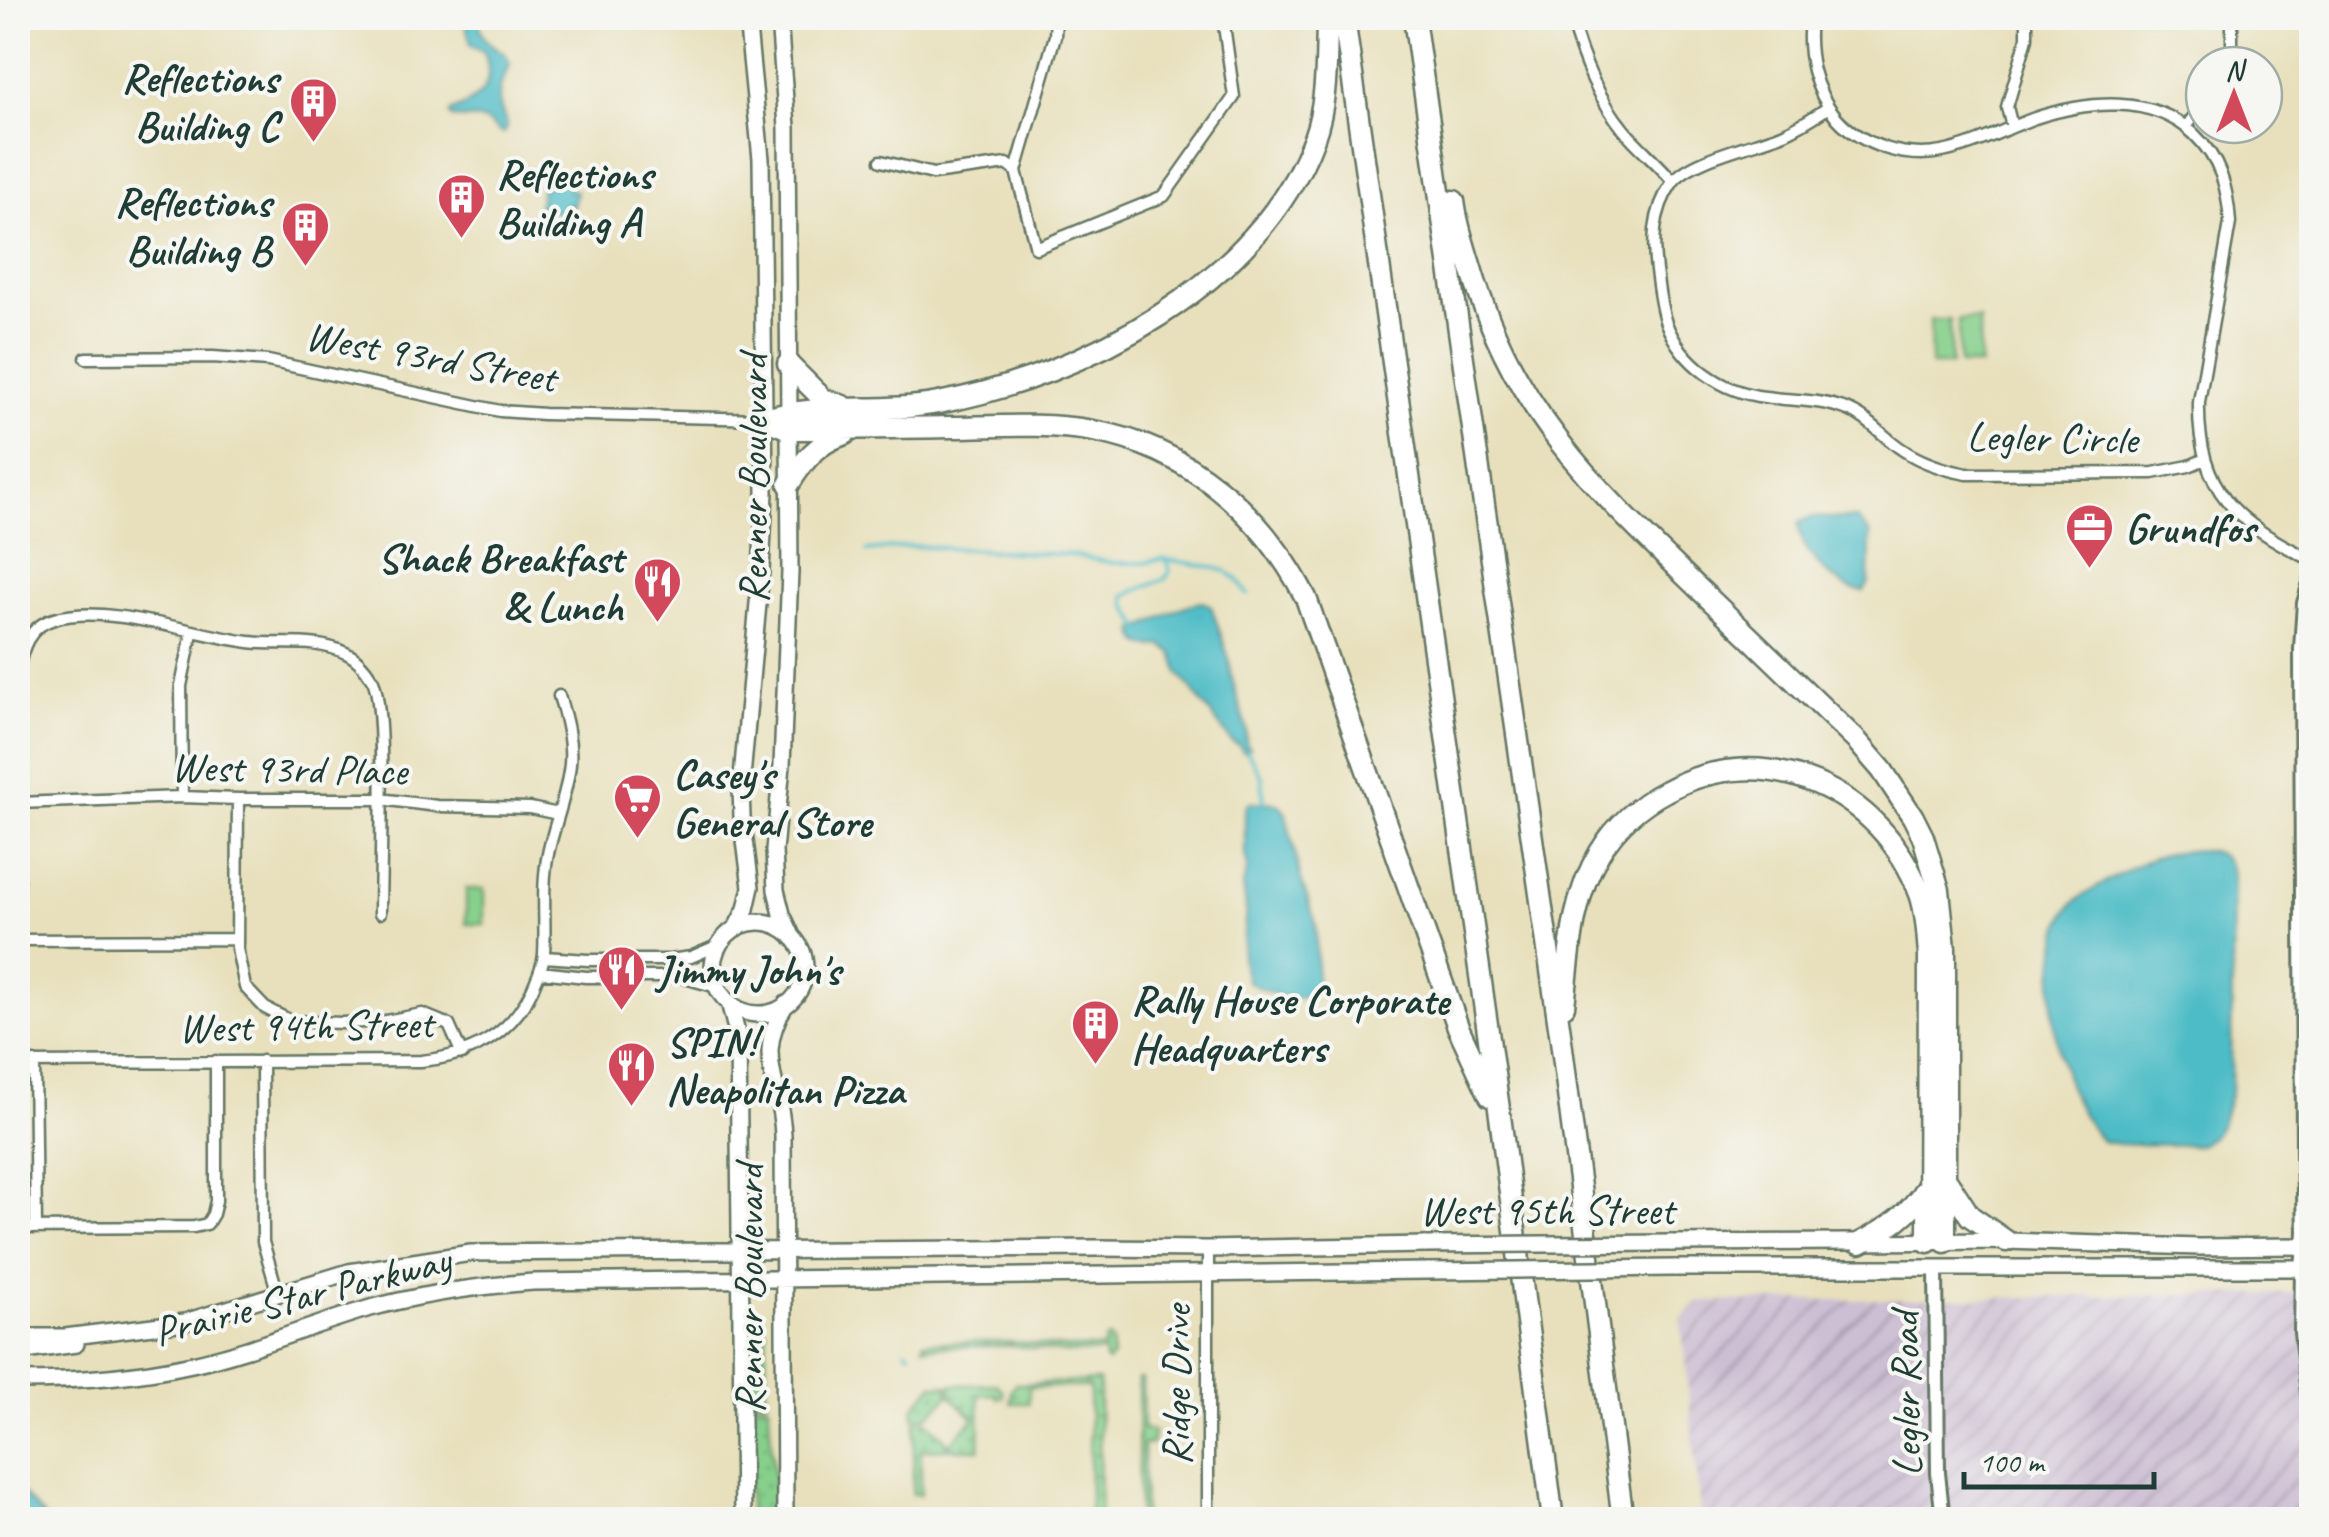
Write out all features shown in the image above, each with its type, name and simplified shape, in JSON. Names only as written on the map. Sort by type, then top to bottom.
[{"type":"highway","points":[[789,484],[816,447],[859,419],[887,409],[934,404],[1032,379],[1112,344],[1189,294],[1259,230],[1304,163],[1324,102],[1327,18]]},
{"type":"highway","points":[[1344,18],[1500,1116],[1553,1520]]},
{"type":"highway","points":[[1414,18],[1561,1040],[1623,1520]]},
{"type":"highway","points":[[1432,140],[1448,162],[1456,219],[1486,314],[1519,385],[1543,423],[1605,496],[1857,741],[1914,816],[1932,863],[1943,916],[1936,1242]]},
{"type":"highway","points":[[788,364],[823,399],[859,419]]},
{"type":"highway","points":[[764,419],[859,419],[1092,431],[1119,437],[1176,461],[1224,492],[1246,512],[1291,569],[1306,598],[1458,1028],[1500,1116]]},
{"type":"highway","points":[[1561,1040],[1572,926],[1590,872],[1600,852],[1641,806],[1678,784],[1715,773],[1754,769],[1812,781],[1850,800],[1884,832],[1922,897],[1929,954],[1936,1182],[1914,1207],[1860,1242]]},
{"type":"highway","points":[[1936,1182],[1970,1216],[2006,1241]]},
{"type":"main road","name":"Renner Boulevard","points":[[736,928],[746,910],[751,887],[741,788],[765,492],[762,159],[748,18]]},
{"type":"main road","name":"Renner Boulevard","points":[[778,18],[787,127],[790,572],[782,765],[774,852],[776,890],[793,938]]},
{"type":"main road","points":[[755,922],[766,922],[786,930],[793,938],[800,946],[805,967],[800,988],[786,1004],[756,1013],[729,1002],[717,987],[713,968],[714,958],[728,934],[755,922]]},
{"type":"main road","name":"Renner Boulevard","points":[[729,1002],[738,1037],[743,1520]]},
{"type":"main road","name":"Renner Boulevard","points":[[785,1520],[782,1120],[769,1044],[786,1004]]},
{"type":"main road","name":"West 95th Street","points":[[784,1250],[2006,1241],[2307,1246]]},
{"type":"main road","points":[[1936,1242],[1936,1268]]},
{"type":"main road","name":"Prairie Star Parkway","points":[[18,1337],[65,1337],[138,1329],[214,1314],[349,1272],[455,1254],[784,1250]]},
{"type":"main road","name":"West 95th Street","points":[[784,1280],[1674,1268],[2307,1268]]},
{"type":"main road","name":"Prairie Star Parkway","points":[[18,1381],[113,1377],[192,1364],[368,1309],[503,1284],[570,1280],[784,1280]]},
{"type":"main road","points":[[18,1352],[61,1347],[138,1329]]},
{"type":"street","points":[[1056,18],[1055,36],[1016,171],[1036,248],[1164,196],[1234,97],[1223,18]]},
{"type":"street","points":[[1571,18],[1587,66],[1612,113],[1672,181],[1704,161],[1783,133],[1828,107]]},
{"type":"street","points":[[1810,18],[1812,70],[1828,107],[1840,122],[1886,148],[1908,153],[1946,151],[2056,112],[2110,104],[2158,110],[2184,125]]},
{"type":"street","points":[[2012,128],[2007,106],[2028,18]]},
{"type":"street","points":[[2232,18],[2232,45]]},
{"type":"street","points":[[2205,145],[2224,177],[2230,223],[2199,402],[2206,459],[2227,502],[2248,524],[2312,560]]},
{"type":"street","points":[[880,161],[933,174],[1007,164],[1016,171]]},
{"type":"street","name":"Legler Circle","points":[[1672,181],[1654,220],[1656,274],[1665,322],[1700,371],[1726,386],[1762,397],[1822,402],[1850,410],[1905,452],[1967,474],[2153,473],[2206,459]]},
{"type":"street","name":"West 93rd Street","points":[[86,358],[212,357],[268,361],[500,411],[764,419]]},
{"type":"street","points":[[2312,576],[2304,602],[2301,649],[2307,1001],[2307,1268],[2301,1334],[2312,1426]]},
{"type":"street","points":[[18,671],[21,650],[41,625],[54,619],[86,615],[148,621],[252,643],[316,643],[349,654],[376,684],[380,730],[380,914]]},
{"type":"street","points":[[182,797],[181,686],[192,632]]},
{"type":"street","name":"West 94th Street","points":[[18,1062],[422,1060],[442,1059],[482,1046],[506,1028],[524,1006],[544,957],[547,856],[570,760],[569,736],[559,696]]},
{"type":"street","points":[[18,752],[18,907]]},
{"type":"street","name":"West 93rd Place","points":[[18,803],[182,797],[380,799],[437,806],[530,808],[558,814]]},
{"type":"street","points":[[238,799],[237,939],[245,986],[265,1008],[291,1021],[342,1024],[422,1014],[449,1025],[462,1054]]},
{"type":"street","points":[[18,940],[237,939]]},
{"type":"street","points":[[544,957],[676,960],[720,945]]},
{"type":"street","points":[[540,972],[586,977],[680,977],[717,987]]},
{"type":"street","points":[[18,1228],[194,1228],[206,1224],[216,1201],[216,1061]]},
{"type":"street","points":[[262,1061],[263,1242],[278,1294]]},
{"type":"street","points":[[34,1062],[36,1228]]},
{"type":"street","name":"Ridge Drive","points":[[1208,1249],[1210,1520]]},
{"type":"street","name":"Legler Road","points":[[1936,1268],[1937,1434],[1943,1520]]},
{"type":"shaded area","points":[[2311,1293],[2311,1519],[1701,1519],[1681,1320],[1698,1302]]},
{"type":"green space","points":[[1979,319],[1980,365],[1959,365],[1958,320]]},
{"type":"green space","points":[[1930,320],[1950,320],[1951,365],[1931,365]]},
{"type":"green space","points":[[466,889],[484,889],[484,924],[466,924]]},
{"type":"green space","points":[[752,1330],[766,1330],[766,1401],[752,1401]]},
{"type":"green space","points":[[1109,1338],[1112,1357],[1108,1362],[1104,1352],[1066,1353],[1012,1346],[1012,1342],[1104,1348]]},
{"type":"green space","points":[[923,1342],[1010,1342],[1010,1346],[923,1347]]},
{"type":"green space","points":[[1138,1379],[1142,1379],[1143,1429],[1153,1431],[1152,1444],[1143,1445],[1144,1520],[1139,1519]]},
{"type":"green space","points":[[1099,1381],[1100,1519],[1090,1519],[1089,1387],[1029,1387],[1029,1403],[1011,1403],[1011,1390],[1016,1384]]},
{"type":"green space","points":[[996,1384],[1003,1391],[1003,1398],[996,1394],[979,1395],[980,1449],[952,1449],[951,1442],[974,1419],[951,1396],[951,1385]]},
{"type":"green space","points":[[933,1385],[948,1385],[948,1397],[927,1417],[914,1417],[914,1408]]},
{"type":"green space","points":[[748,1405],[769,1405],[777,1519],[749,1519]]},
{"type":"green space","points":[[915,1421],[927,1421],[948,1442],[949,1449],[921,1450],[921,1494],[912,1494]]},
{"type":"water","points":[[459,18],[478,18],[485,39],[510,64],[499,94],[507,129],[503,133],[482,120],[452,118],[450,114],[478,96],[488,74],[484,52],[471,45],[466,25]]},
{"type":"water","points":[[554,175],[564,177],[563,182],[570,184],[569,190],[576,191],[573,207],[565,205],[563,213],[538,208],[542,186],[551,187]]},
{"type":"water","points":[[1811,517],[1857,519],[1870,534],[1869,583],[1864,591],[1842,584],[1811,556],[1799,522]]},
{"type":"water","points":[[1203,602],[1211,606],[1229,659],[1250,748],[1244,752],[1179,673],[1173,653],[1161,645],[1144,645],[1137,639],[1135,630]]},
{"type":"water","points":[[1251,802],[1277,803],[1285,811],[1316,924],[1317,990],[1312,996],[1279,995],[1247,981],[1242,959],[1246,908],[1243,885],[1248,867],[1245,811]]},
{"type":"water","points":[[2204,850],[2223,857],[2233,874],[2231,1092],[2221,1125],[2213,1136],[2198,1145],[2102,1141],[2075,1100],[2058,1050],[2053,997],[2062,923],[2080,898],[2130,868],[2162,855]]},
{"type":"water","points":[[18,1489],[43,1516],[43,1519],[18,1519]]},
{"type":"waterway","points":[[867,551],[911,546],[1071,555],[1113,563],[1163,559],[1226,571],[1248,595]]},
{"type":"waterway","points":[[1140,628],[1125,595],[1165,579],[1170,571],[1166,561]]},
{"type":"waterway","points":[[1247,751],[1262,777],[1264,802]]},
{"type":"waterway","points":[[906,1350],[910,1353]]},
{"type":"waterway","points":[[873,1514],[874,1520]]},
{"type":"place","name":"Reflections Building C","points":[[313,144]]},
{"type":"place","name":"Reflections Building A","points":[[461,240]]},
{"type":"place","name":"Reflections Building B","points":[[306,268]]},
{"type":"place","name":"Grundfos","points":[[2090,570]]},
{"type":"place","name":"Shack Breakfast & Lunch","points":[[658,624]]},
{"type":"place","name":"Casey's General Store","points":[[638,840]]},
{"type":"place","name":"Jimmy John's","points":[[622,1012]]},
{"type":"place","name":"Rally House Corporate Headquarters","points":[[1096,1066]]},
{"type":"place","name":"SPIN! Neapolitan Pizza","points":[[631,1108]]}]
